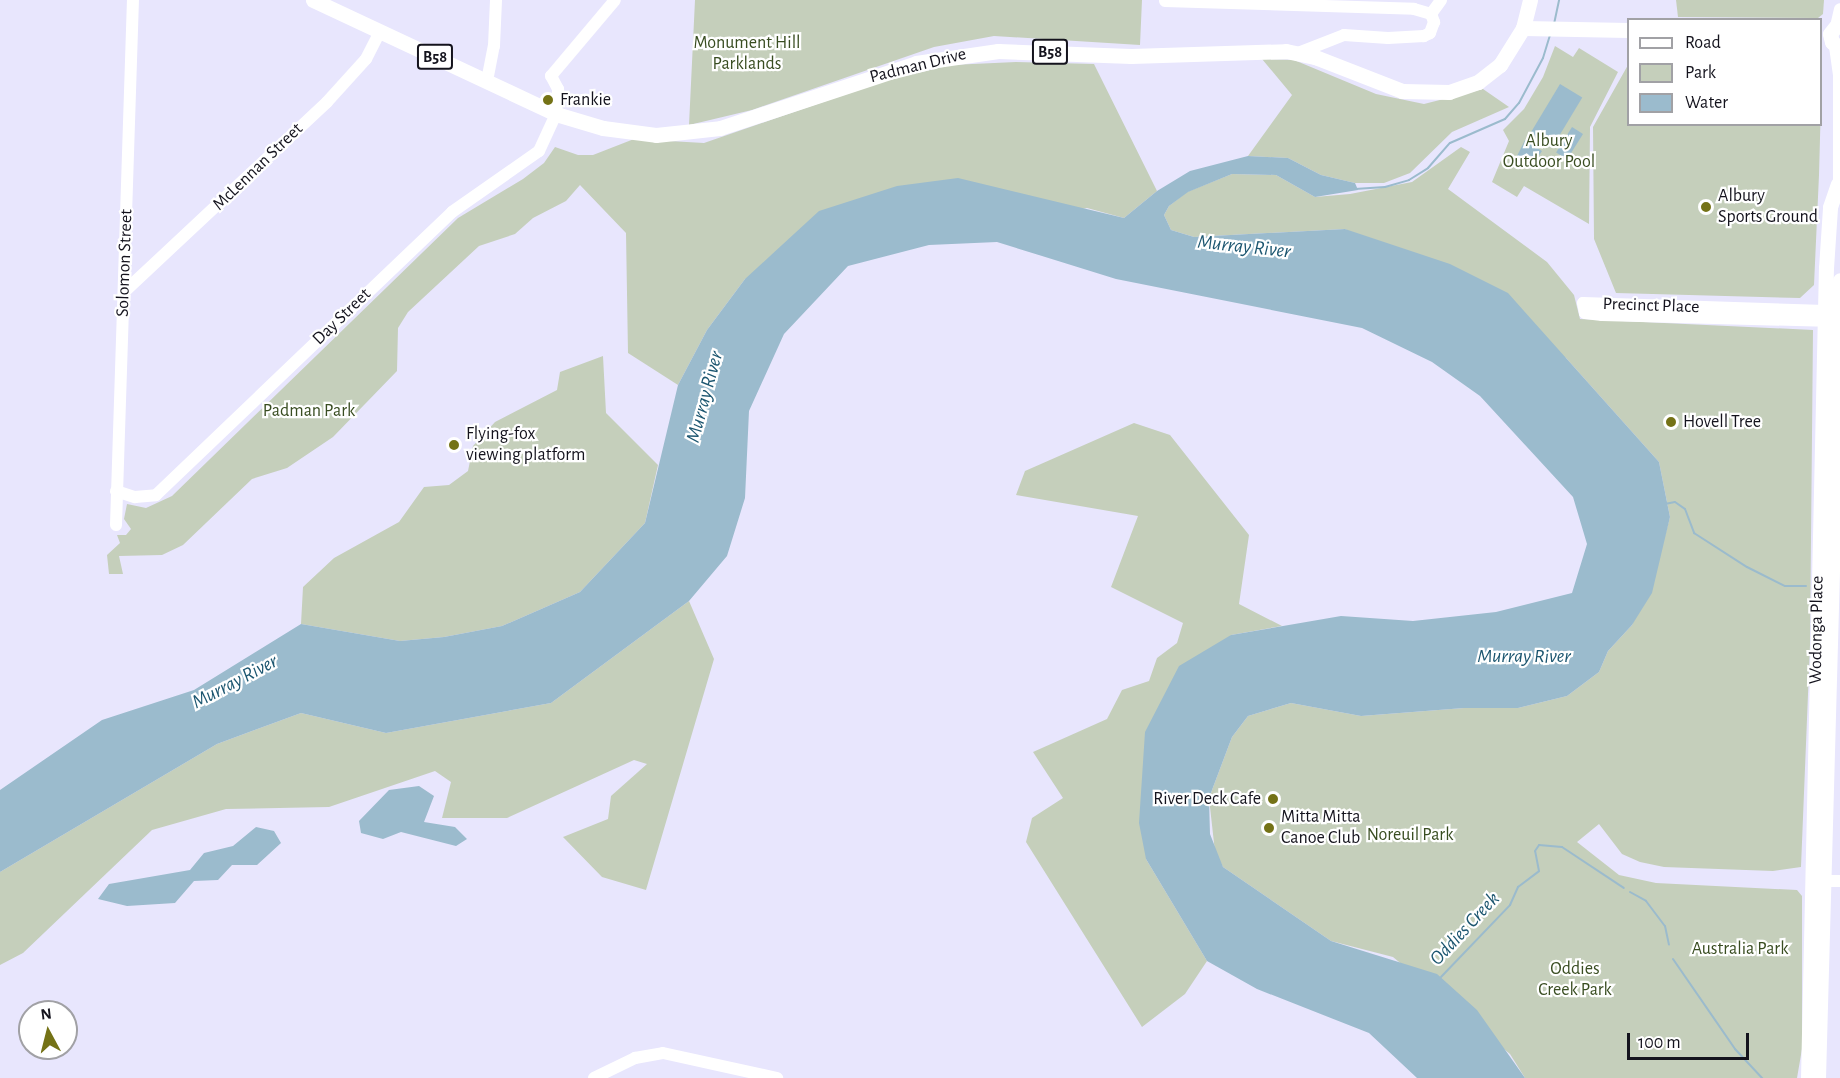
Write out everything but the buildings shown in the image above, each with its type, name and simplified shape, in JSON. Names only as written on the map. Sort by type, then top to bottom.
[{"type":"main road","name":"Padman Drive","points":[[313,0],[556,114],[621,132],[674,134],[734,124],[897,68],[956,54],[1020,50],[1131,56],[1258,50],[1299,53],[1402,91],[1435,94],[1463,89],[1489,74],[1509,54],[1523,28],[1530,0]]},
{"type":"main road","name":"Wodonga Place","points":[[1818,1078],[1825,881],[1835,316],[1830,207],[1839,190],[1840,74],[1832,44],[1834,21]]},
{"type":"main road","points":[[1523,28],[1627,30]]},
{"type":"main road","name":"Wodonga Place","points":[[1835,316],[1840,280]]},
{"type":"main road","name":"Wodonga Place","points":[[1808,1078],[1825,881]]},
{"type":"street","name":"Solomon Street","points":[[116,525],[134,0]]},
{"type":"street","points":[[487,81],[494,46],[496,0]]},
{"type":"street","points":[[556,114],[558,89],[551,76],[615,0]]},
{"type":"street","points":[[1299,53],[1344,35],[1388,39],[1424,36],[1433,29],[1431,14],[1441,0]]},
{"type":"street","points":[[1165,1],[1274,2],[1414,9],[1431,14]]},
{"type":"street","name":"McLennan Street","points":[[124,292],[327,102],[366,59],[380,31]]},
{"type":"street","name":"Day Street","points":[[116,491],[135,497],[156,495],[452,212],[539,151],[556,114]]},
{"type":"street","name":"Precinct Place","points":[[1769,316],[1583,303],[1584,313],[1602,315],[1769,316],[1835,316]]},
{"type":"street","points":[[594,1078],[635,1058],[663,1053],[777,1078]]},
{"type":"green space","name":"Monument Hill Parklands","points":[[695,0],[1142,0],[1140,45],[994,36],[934,47],[752,110],[689,125]]},
{"type":"green space","points":[[1676,0],[1824,0],[1823,14],[1818,18],[1678,17]]},
{"type":"green space","name":"Albury Outdoor Pool","points":[[1555,46],[1573,57],[1579,48],[1618,72],[1590,127],[1589,224],[1524,186],[1517,197],[1492,182],[1509,141],[1503,130],[1524,109],[1543,77]]},
{"type":"green space","points":[[1262,59],[1294,60],[1376,94],[1424,104],[1483,89],[1509,107],[1452,132],[1410,173],[1384,183],[1355,183],[1321,175],[1288,158],[1248,156],[1292,95]]},
{"type":"green space","name":"Padman Park","points":[[1016,62],[1094,64],[1157,191],[1124,218],[1087,208],[745,279],[707,330],[678,385],[628,353],[626,233],[580,185],[566,201],[533,218],[515,234],[479,246],[408,312],[398,328],[397,371],[333,437],[287,468],[252,479],[183,545],[162,555],[119,556],[123,574],[109,574],[107,555],[120,543],[117,535],[126,535],[131,529],[124,519],[127,504],[146,508],[172,496],[458,218],[523,179],[544,163],[555,147],[578,155],[593,155],[634,139],[704,143],[884,81],[951,65]]},
{"type":"green space","name":"Albury Sports Ground","points":[[1627,67],[1627,126],[1820,126],[1814,285],[1800,298],[1616,293],[1594,239],[1593,127]]},
{"type":"green space","points":[[1461,147],[1470,152],[1448,189],[1547,262],[1574,295],[1580,319],[1813,330],[1810,645],[1801,867],[1773,871],[1664,867],[1640,862],[1622,854],[1599,824],[1577,842],[1619,875],[1656,883],[1797,890],[1802,896],[1802,1049],[1797,1078],[1525,1078],[1510,1054],[1393,957],[1331,941],[1223,867],[1215,852],[1209,798],[1232,737],[1248,716],[1291,703],[1361,716],[1464,708],[1518,708],[1567,696],[1599,672],[1608,651],[1632,625],[1663,543],[1670,517],[1659,462],[1566,358],[1345,229],[1194,237],[1171,230],[1164,215],[1169,206],[1187,192],[1232,174],[1276,175],[1315,197],[1350,194],[1412,182]]},
{"type":"green space","points":[[603,356],[606,413],[658,465],[645,523],[580,592],[502,626],[444,637],[400,641],[301,624],[303,587],[334,558],[399,522],[424,487],[449,485],[468,471],[473,446],[495,422],[557,390],[560,372]]},
{"type":"green space","points":[[1134,423],[1170,435],[1249,535],[1239,604],[1282,626],[1231,635],[1146,859],[1207,961],[1185,994],[1142,1027],[1026,842],[1032,818],[1063,798],[1033,752],[1107,719],[1122,690],[1149,681],[1157,658],[1177,643],[1183,623],[1111,587],[1138,516],[1016,495],[1025,471]]},
{"type":"green space","points":[[689,601],[714,659],[646,890],[602,877],[563,837],[608,819],[611,796],[647,764],[634,760],[507,818],[442,818],[451,782],[435,771],[329,807],[226,809],[152,830],[23,953],[0,965],[0,872],[217,744],[301,713],[386,733],[551,703]]},
{"type":"water","points":[[1560,84],[1582,97],[1552,148],[1530,135]]},
{"type":"water","points":[[1572,127],[1583,134],[1567,159],[1556,152]]},
{"type":"water","points":[[1525,140],[1542,151],[1536,160],[1528,155],[1521,162],[1516,158]]},
{"type":"water","name":"Murray River","points":[[1248,156],[1288,158],[1321,175],[1355,183],[1358,190],[1315,197],[1276,175],[1232,174],[1188,192],[1169,206],[1164,215],[1171,230],[1194,237],[1345,229],[1450,264],[1508,293],[1659,462],[1670,517],[1652,593],[1632,625],[1608,651],[1599,672],[1567,696],[1518,708],[1464,708],[1361,716],[1291,703],[1248,716],[1232,737],[1209,798],[1210,834],[1223,867],[1331,941],[1437,974],[1477,1010],[1525,1078],[1417,1078],[1369,1033],[1257,989],[1207,961],[1146,859],[1139,823],[1145,732],[1179,666],[1231,635],[1341,616],[1413,621],[1496,612],[1572,593],[1587,544],[1573,497],[1480,396],[1432,362],[1362,328],[1116,279],[997,242],[929,245],[848,266],[784,334],[749,411],[745,498],[727,556],[689,601],[551,703],[386,733],[301,713],[217,744],[0,872],[0,790],[102,720],[194,690],[301,624],[400,641],[444,637],[502,626],[580,592],[645,523],[678,385],[707,330],[745,279],[819,211],[897,186],[958,178],[1124,218],[1157,191],[1190,171]]},
{"type":"water","points":[[419,786],[434,796],[424,822],[455,827],[467,839],[456,846],[401,832],[383,839],[361,833],[359,821],[389,790]]},
{"type":"water","points":[[256,827],[274,831],[281,843],[257,865],[232,865],[218,880],[194,881],[175,903],[127,906],[98,899],[109,884],[190,870],[204,853],[233,846]]},
{"type":"waterway","points":[[1554,24],[1559,0]]},
{"type":"waterway","points":[[1355,189],[1385,187],[1409,180],[1428,168],[1450,143],[1505,119],[1519,103],[1543,58],[1550,35]]},
{"type":"waterway","points":[[1665,504],[1675,502],[1685,509],[1694,533],[1747,567],[1785,586],[1806,586]]},
{"type":"waterway","name":"Oddies Creek","points":[[1441,977],[1510,905],[1518,887],[1539,871],[1535,851],[1539,845],[1562,847],[1624,888]]},
{"type":"waterway","name":"Oddies Creek","points":[[1630,892],[1646,901],[1665,926],[1669,945]]},
{"type":"waterway","name":"Oddies Creek","points":[[1673,959],[1735,1049],[1762,1078]]},
{"type":"place","name":"Frankie","points":[[548,100]]},
{"type":"place","name":"Albury Sports Ground","points":[[1706,207]]},
{"type":"place","name":"Hovell Tree","points":[[1671,422]]},
{"type":"place","name":"Flying-fox viewing platform","points":[[454,445]]},
{"type":"place","name":"River Deck Cafe","points":[[1273,799]]},
{"type":"place","name":"Mitta Mitta Canoe Club","points":[[1269,828]]},
{"type":"park label","name":"Noreuil Park","points":[[1410,835]]},
{"type":"park label","name":"Australia Park","points":[[1740,949]]},
{"type":"park label","name":"Oddies Creek Park","points":[[1575,980]]}]
